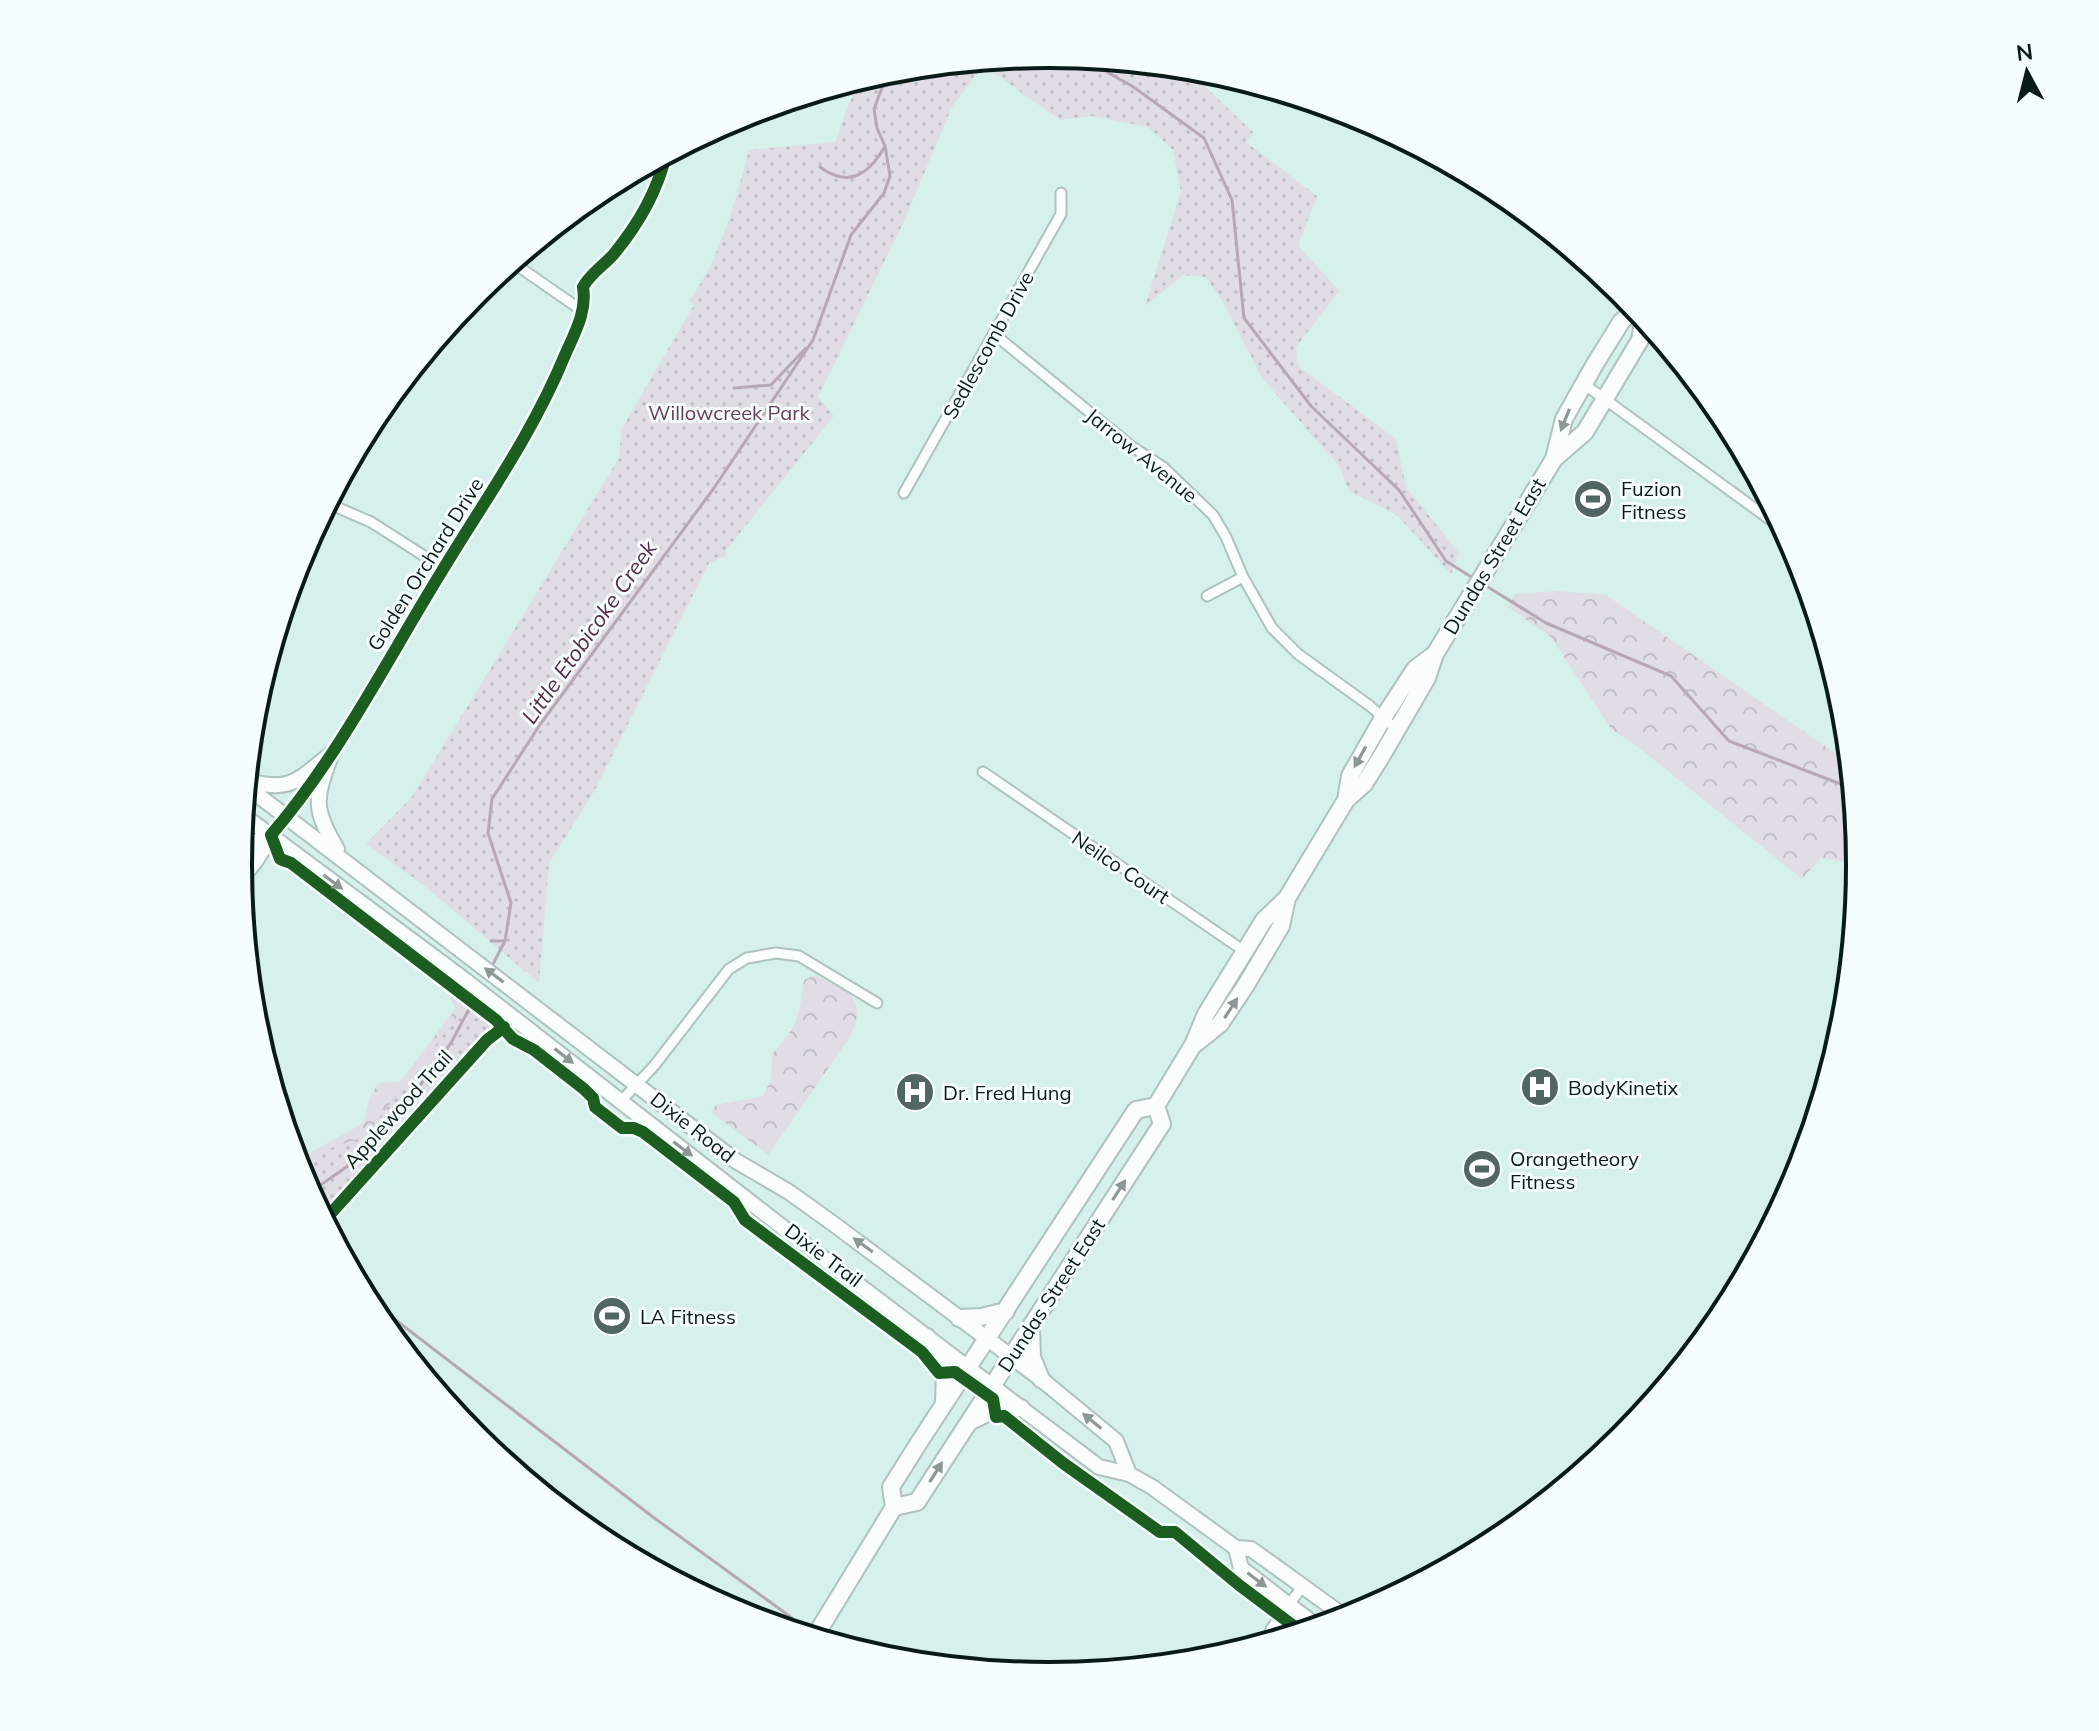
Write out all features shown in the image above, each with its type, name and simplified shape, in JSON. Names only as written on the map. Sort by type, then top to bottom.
[{"type":"main road","name":"Dundas Street East","points":[[820,1629],[894,1507],[891,1487],[1136,1110],[1156,1106],[1193,1045],[1206,1014],[1264,920],[1287,898],[1346,800],[1364,784],[1398,731],[1427,678],[1435,654],[1554,459],[1564,419],[1627,317]]},
{"type":"main road","name":"Dundas Street East","points":[[1554,459],[1585,432],[1640,340],[1641,332]]},
{"type":"main road","name":"Dundas Street East","points":[[1346,800],[1350,776],[1383,718],[1415,669],[1435,654]]},
{"type":"main road","points":[[257,783],[288,784],[332,752]]},
{"type":"main road","points":[[332,752],[319,790],[318,810],[323,825],[343,858]]},
{"type":"main road","name":"Dixie Road","points":[[256,793],[736,1161],[798,1198],[1041,1379],[1116,1441],[1129,1474]]},
{"type":"main road","name":"Dixie Road","points":[[254,823],[507,1011],[1099,1467],[1129,1474],[1152,1487],[1236,1548],[1251,1549],[1335,1610]]},
{"type":"main road","name":"Dundas Street East","points":[[1193,1045],[1220,1024],[1260,962],[1281,926],[1287,898]]},
{"type":"main road","name":"Dundas Street East","points":[[894,1507],[917,1502],[1162,1124],[1156,1106]]},
{"type":"main road","points":[[959,1318],[1006,1311]]},
{"type":"main road","points":[[1030,1326],[1032,1357],[1041,1379]]},
{"type":"main road","points":[[927,1337],[945,1372],[943,1407]]},
{"type":"main road","points":[[968,1423],[995,1409],[1021,1408]]},
{"type":"main road","name":"Dixie Road","points":[[1236,1548],[1241,1568],[1309,1620]]},
{"type":"street","points":[[599,271],[654,195],[662,169]]},
{"type":"street","name":"Sedlescomb Drive","points":[[904,493],[1061,214],[1061,193]]},
{"type":"street","points":[[521,269],[584,312]]},
{"type":"street","name":"Golden Orchard Drive","points":[[252,865],[332,752],[507,469],[554,383],[584,312],[585,298]]},
{"type":"street","name":"Jarrow Avenue","points":[[994,334],[1131,446],[1163,467],[1213,515],[1272,628],[1289,645],[1398,731]]},
{"type":"street","points":[[1584,384],[1767,517]]},
{"type":"street","points":[[337,507],[371,522],[443,568]]},
{"type":"street","points":[[1207,596],[1243,577]]},
{"type":"street","name":"Neilco Court","points":[[983,772],[1260,962]]},
{"type":"street","name":"Golden Orchard Drive","points":[[253,846],[257,840],[271,835]]},
{"type":"street","points":[[621,1101],[729,969],[747,958],[776,953],[799,956],[877,1003]]},
{"type":"street","points":[[1270,1632],[1302,1587]]},
{"type":"green space","name":"Willowcreek Park","points":[[1050,68],[1102,70],[1200,82],[1253,132],[1246,142],[1317,196],[1298,245],[1339,291],[1296,347],[1298,366],[1396,439],[1406,487],[1459,553],[1451,574],[1397,515],[1349,491],[1339,466],[1262,378],[1224,304],[1206,277],[1183,275],[1145,306],[1181,191],[1173,150],[1148,127],[1091,116],[1060,120],[987,71]]},
{"type":"green space","name":"Willowcreek Park","points":[[978,72],[952,107],[904,221],[818,397],[834,416],[727,549],[726,556],[709,563],[595,790],[549,863],[539,983],[421,883],[366,844],[412,797],[619,458],[622,428],[694,305],[689,301],[718,247],[749,150],[835,142],[854,92],[894,83]]},
{"type":"green space","points":[[1558,591],[1606,595],[1839,756],[1847,863],[1821,858],[1802,879],[1633,743],[1612,730],[1551,637],[1508,607],[1515,594]]},
{"type":"green space","points":[[815,975],[852,997],[857,1012],[855,1023],[850,1037],[768,1155],[711,1112],[716,1105],[763,1096],[771,1080],[772,1054],[796,1020],[804,980]]},
{"type":"green space","points":[[445,985],[460,989],[505,1024],[333,1215],[307,1155],[364,1123],[369,1100],[378,1083],[400,1082],[455,1009]]},
{"type":"green space","points":[[471,999],[503,1023],[500,1033],[334,1219],[309,1160],[319,1152],[364,1137]]},
{"type":"waterway","name":"Little Etobicoke Creek","points":[[1104,70],[1132,86],[1204,138],[1232,200],[1244,318],[1311,406],[1399,490],[1446,561],[1473,578]]},
{"type":"waterway","name":"Little Etobicoke Creek","points":[[492,966],[505,941],[511,903],[488,833],[492,799],[539,726],[714,488],[813,340],[851,235],[884,193],[890,176],[874,109],[883,86]]},
{"type":"waterway","points":[[820,167],[840,177],[856,176],[871,165],[884,148]]},
{"type":"waterway","points":[[734,388],[771,385],[806,348]]},
{"type":"waterway","name":"Little Etobicoke Creek","points":[[1483,584],[1546,623],[1671,676],[1729,741],[1842,785]]},
{"type":"waterway","points":[[491,941],[505,941]]},
{"type":"waterway","name":"Little Etobicoke Creek","points":[[320,1186],[358,1159],[383,1136],[451,1043],[477,994]]},
{"type":"waterway","points":[[392,1317],[653,1517],[792,1618]]},
{"type":"cycle path","name":"Dixie Trail","points":[[661,169],[652,195],[631,232],[583,287],[582,313],[576,330],[523,439],[361,707],[319,773],[271,835],[280,859],[291,863],[496,1020],[513,1039],[534,1050],[584,1089],[593,1098],[595,1107],[622,1128],[643,1132],[734,1202],[745,1220],[922,1352],[939,1373],[955,1372],[993,1399],[996,1417],[1004,1416],[1063,1463],[1160,1532],[1175,1532],[1292,1625]]},
{"type":"cycle path","name":"Applewood Trail","points":[[332,1213],[487,1040],[504,1027]]},
{"type":"place","name":"Fuzion Fitness","points":[[1593,499]]},
{"type":"place","name":"BodyKinetix","points":[[1540,1087]]},
{"type":"place","name":"Dr. Fred Hung","points":[[915,1092]]},
{"type":"place","name":"Orangetheory Fitness","points":[[1482,1169]]},
{"type":"place","name":"LA Fitness","points":[[612,1316]]}]
